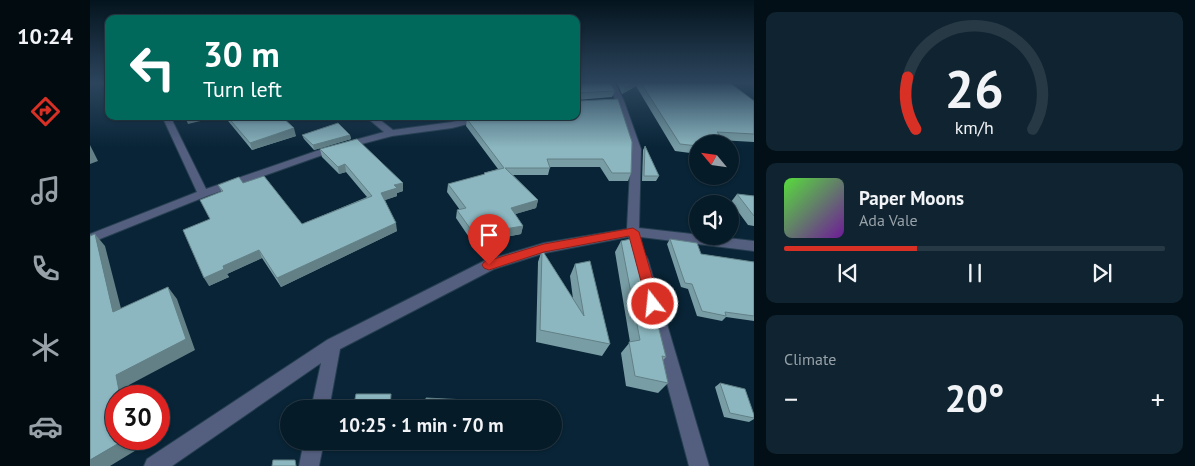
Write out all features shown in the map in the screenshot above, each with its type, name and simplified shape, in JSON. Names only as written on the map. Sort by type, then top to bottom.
[{"type":"street","points":[[618,105],[636,149],[633,232],[699,466]]},
{"type":"street","points":[[168,120],[203,194]]},
{"type":"street","points":[[374,120],[391,133]]},
{"type":"street","points":[[90,239],[203,194],[328,150],[391,133],[475,120]]},
{"type":"street","points":[[154,466],[333,344],[489,265],[544,248],[633,232],[754,246]]},
{"type":"street","points":[[322,400],[333,344]]},
{"type":"street","points":[[309,466],[312,450]]},
{"type":"building","points":[[580,105],[620,105],[632,142],[631,173],[612,173],[603,159],[547,159],[550,168],[505,168],[538,200],[511,208],[523,226],[474,234],[457,210],[466,208],[448,184],[504,168],[468,120],[580,120]]},
{"type":"building","points":[[655,105],[754,105],[754,134],[717,132],[719,135],[689,135],[689,145],[680,144]]},
{"type":"building","points":[[230,120],[285,120],[294,128],[250,143]]},
{"type":"building","points":[[338,123],[350,135],[313,145],[302,135]]},
{"type":"building","points":[[357,139],[403,183],[394,185],[397,188],[381,193],[396,223],[277,278],[259,250],[223,266],[224,269],[204,278],[183,230],[210,219],[200,200],[223,191],[218,185],[239,177],[243,183],[264,176],[302,224],[372,196],[345,164],[338,167],[320,149]]},
{"type":"building","points":[[645,146],[659,176],[644,176]]},
{"type":"building","points":[[737,194],[754,196],[754,216],[739,195]]},
{"type":"building","points":[[95,234],[113,312],[168,287],[186,339],[116,375],[118,385],[105,385],[105,450],[107,450],[90,460],[90,236]]},
{"type":"building","points":[[636,238],[666,357],[662,356],[668,383],[635,376],[629,342],[640,340],[621,241]]},
{"type":"building","points":[[670,239],[689,242],[689,245],[698,245],[701,254],[754,262],[754,316],[725,312],[726,316],[702,311],[692,284],[685,283]]},
{"type":"building","points":[[542,250],[584,316],[575,264],[590,261],[610,344],[540,330]]},
{"type":"building","points":[[720,383],[745,389],[754,418],[730,413]]},
{"type":"building","points":[[356,394],[391,394],[391,400],[355,400]]},
{"type":"building","points":[[426,398],[467,400],[426,400]]},
{"type":"building","points":[[273,460],[295,460],[296,466],[272,466]]},
{"type":"route","points":[[489,265],[544,248],[633,232],[653,304]]}]
